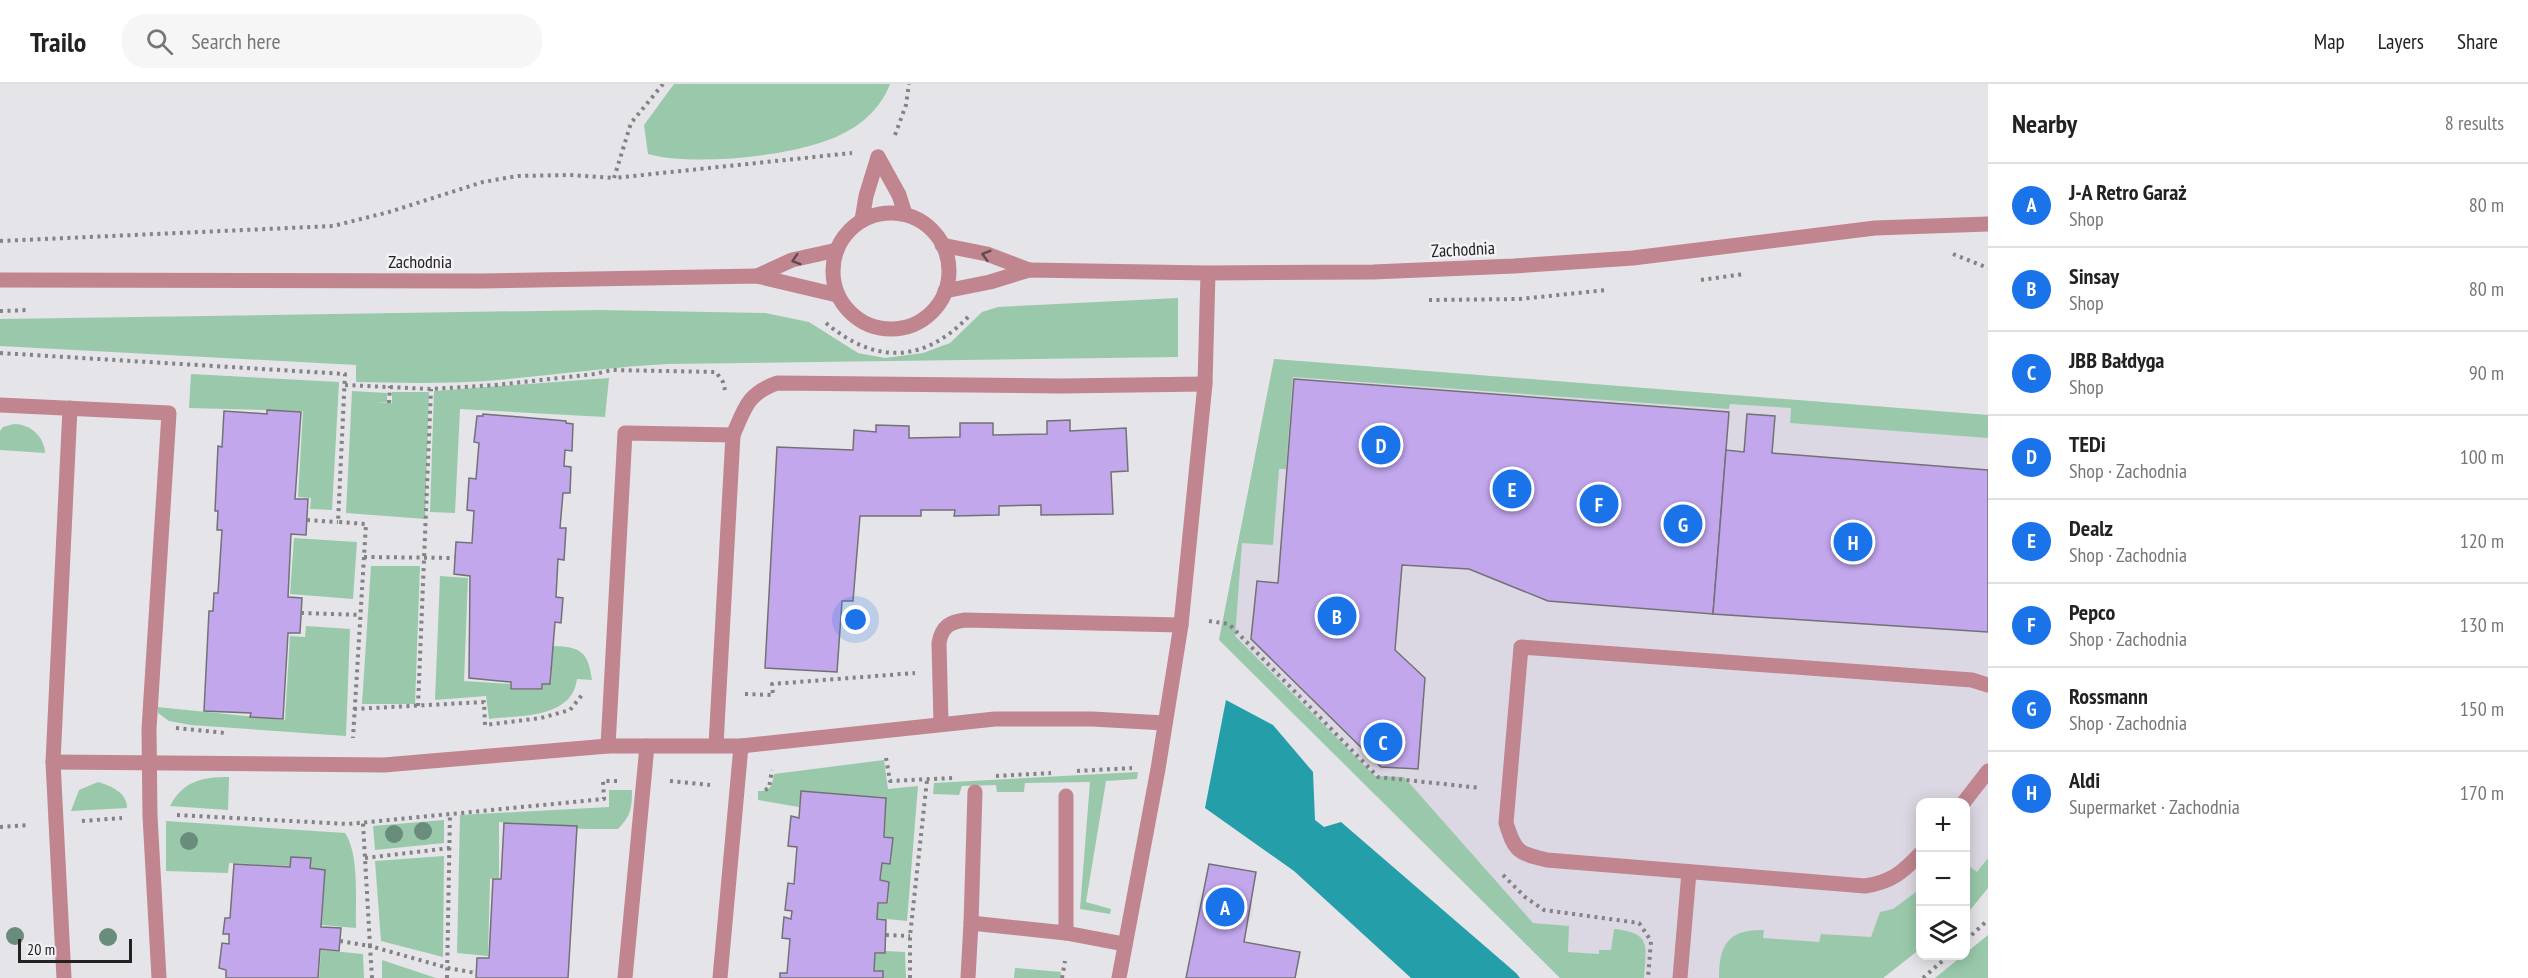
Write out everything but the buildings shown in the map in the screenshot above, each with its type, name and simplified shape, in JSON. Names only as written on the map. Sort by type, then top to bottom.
[{"type":"street","points":[[878,157],[899,195],[905,214]]},
{"type":"street","points":[[862,220],[866,196],[878,157]]},
{"type":"street","points":[[885,213],[905,214],[923,222],[937,235],[947,253],[950,272],[945,291],[935,309],[920,321],[901,328],[881,329],[863,322],[848,310],[837,295],[832,278],[833,259],[840,242],[851,227],[862,220],[885,213]]},
{"type":"street","name":"Zachodnia","points":[[945,291],[990,282],[1029,270],[1208,273],[1373,272],[1514,266],[1633,258],[1875,228],[1986,225]]},
{"type":"street","points":[[942,244],[987,254],[1029,270]]},
{"type":"street","points":[[757,276],[792,260],[837,249]]},
{"type":"street","points":[[1119,978],[1158,769],[1181,621],[1205,384],[1208,273]]},
{"type":"street","name":"Zachodnia","points":[[0,280],[481,281],[757,276],[837,295]]},
{"type":"street","points":[[716,745],[734,435],[750,399],[764,388],[777,383],[1060,386],[1205,384]]},
{"type":"street","points":[[0,405],[169,413],[149,762],[159,978]]},
{"type":"street","points":[[64,978],[54,824],[53,762],[70,408]]},
{"type":"street","points":[[608,746],[609,693],[625,432],[734,435]]},
{"type":"street","points":[[941,724],[940,633],[950,622],[965,620],[1181,621]]},
{"type":"street","points":[[1916,859],[1906,870],[1885,883],[1865,886],[1547,860],[1522,854],[1511,841],[1506,823],[1521,647],[1972,680],[1988,685]]},
{"type":"street","points":[[53,762],[384,765],[608,746],[741,746],[941,724],[1016,719],[1092,719],[1165,723]]},
{"type":"street","points":[[625,978],[647,746]]},
{"type":"street","points":[[720,978],[741,746]]},
{"type":"street","points":[[1967,798],[1988,771]]},
{"type":"street","points":[[968,978],[975,792]]},
{"type":"street","points":[[1066,796],[1066,933]]},
{"type":"street","points":[[1680,978],[1689,872]]},
{"type":"street","points":[[971,923],[1066,933],[1124,944]]},
{"type":"path","points":[[614,178],[631,123],[663,84]]},
{"type":"path","points":[[893,144],[906,105],[909,84]]},
{"type":"path","points":[[0,241],[333,226],[389,212],[483,182],[518,176],[570,175],[614,178],[868,152],[878,157]]},
{"type":"path","points":[[0,353],[345,374],[338,522]]},
{"type":"path","points":[[345,386],[431,389],[496,385],[612,370],[716,372]]},
{"type":"path","points":[[389,403],[390,386]]},
{"type":"path","points":[[418,706],[426,559],[431,389]]},
{"type":"path","points":[[307,520],[366,524],[353,741]]},
{"type":"path","points":[[364,557],[455,558]]},
{"type":"path","points":[[302,613],[361,615]]},
{"type":"path","points":[[1181,621],[1229,624],[1378,777],[1490,788]]},
{"type":"path","points":[[718,694],[772,695],[772,684],[939,671]]},
{"type":"path","points":[[354,709],[484,702],[485,725],[541,718],[570,710],[581,698],[583,689],[609,693]]},
{"type":"path","points":[[885,752],[890,781],[957,778]]},
{"type":"path","points":[[645,781],[670,781],[764,790],[770,788],[772,766]]},
{"type":"path","points":[[1068,772],[1158,769]]},
{"type":"path","points":[[989,776],[1056,772]]},
{"type":"path","points":[[910,978],[910,936],[927,780]]},
{"type":"path","points":[[54,824],[171,814],[316,823],[363,823],[604,800]]},
{"type":"path","points":[[447,978],[450,814]]},
{"type":"path","points":[[363,823],[372,978]]},
{"type":"path","points":[[365,858],[450,848]]},
{"type":"path","points":[[1970,936],[1988,920]]},
{"type":"path","points":[[886,935],[910,936]]},
{"type":"path","points":[[340,941],[370,946],[448,968],[476,973]]},
{"type":"path","points":[[1648,978],[1651,941]]},
{"type":"path","points":[[1923,978],[1943,960]]},
{"type":"shaded area","points":[[1274,359],[1988,415],[1988,888],[1970,910],[1970,798],[1916,798],[1916,952],[1883,978],[1560,978],[1219,640]]},
{"type":"green space","points":[[674,84],[890,84],[877,107],[865,119],[844,133],[825,141],[802,148],[748,157],[692,159],[648,154],[644,125]]},
{"type":"green space","points":[[1178,298],[1178,357],[668,364],[498,380],[409,383],[356,382],[356,365],[0,346],[0,319],[600,310],[765,313],[809,322],[858,353],[885,358],[923,353],[950,343],[982,312],[998,307]]},
{"type":"green space","points":[[1274,359],[1988,415],[1988,438],[1790,423],[1791,408],[1730,404],[1729,409],[1293,377],[1286,469],[1279,469],[1273,545],[1242,543],[1235,636],[1375,776],[1404,777],[1533,923],[1569,926],[1568,952],[1599,954],[1599,950],[1611,950],[1614,929],[1635,934],[1644,943],[1646,957],[1644,978],[1560,978],[1219,640]]},
{"type":"green space","points":[[191,374],[339,382],[332,510],[310,509],[311,498],[298,497],[303,411],[189,408]]},
{"type":"green space","points":[[609,378],[605,417],[460,409],[455,513],[430,512],[434,391]]},
{"type":"green space","points":[[352,391],[387,393],[387,402],[376,402],[392,403],[392,392],[429,392],[425,519],[346,513]]},
{"type":"green space","points":[[14,424],[25,426],[35,432],[42,441],[45,453],[0,450],[0,431],[3,427]]},
{"type":"green space","points":[[294,538],[357,542],[353,599],[290,594]]},
{"type":"green space","points":[[371,566],[420,566],[415,704],[362,704]]},
{"type":"green space","points":[[440,576],[468,578],[464,681],[510,684],[510,690],[543,690],[543,684],[551,684],[553,646],[571,648],[582,653],[586,657],[592,680],[577,679],[573,692],[566,702],[543,713],[529,715],[489,719],[486,696],[435,700]]},
{"type":"green space","points":[[306,626],[350,629],[346,736],[191,725],[169,721],[158,713],[157,707],[285,720],[290,636],[305,637]]},
{"type":"green space","points":[[884,760],[888,789],[918,786],[907,921],[877,918],[878,904],[888,904],[889,881],[881,881],[882,864],[891,864],[893,838],[885,836],[886,797],[801,791],[799,807],[758,800],[758,791],[771,787],[774,774]]},
{"type":"green space","points":[[1138,772],[1137,779],[1106,781],[1086,902],[1111,909],[1110,914],[1080,909],[1090,782],[1025,783],[1024,792],[997,792],[996,785],[962,786],[959,795],[933,794],[934,783]]},
{"type":"green space","points":[[229,777],[228,810],[170,806],[181,791],[194,782]]},
{"type":"green space","points":[[98,782],[122,794],[127,808],[71,811],[79,790]]},
{"type":"green space","points":[[609,790],[632,790],[630,811],[618,829],[585,829],[499,822],[499,878],[490,879],[488,956],[457,953],[460,815],[609,807]]},
{"type":"green space","points":[[444,820],[444,843],[375,850],[373,826]]},
{"type":"green space","points":[[166,821],[345,833],[350,843],[355,866],[356,928],[322,925],[325,870],[310,868],[310,858],[291,857],[290,866],[229,863],[228,873],[166,871]]},
{"type":"green space","points":[[444,856],[443,957],[381,941],[375,861]]},
{"type":"green space","points":[[1988,858],[1988,888],[1970,910],[1970,867],[1977,872]]},
{"type":"green space","points":[[1916,892],[1916,952],[1883,978],[1719,978],[1719,966],[1724,948],[1728,941],[1742,932],[1764,930],[1763,938],[1819,942],[1821,934],[1871,937],[1880,912],[1893,909]]},
{"type":"green space","points":[[1988,935],[1988,978],[1935,978],[1957,960],[1970,960],[1970,950]]},
{"type":"green space","points":[[321,950],[363,954],[364,978],[319,978]]},
{"type":"green space","points":[[886,951],[905,952],[906,978],[883,978],[883,971],[874,970],[875,954]]},
{"type":"green space","points":[[382,960],[436,978],[382,978]]},
{"type":"green space","points":[[1015,968],[1061,972],[1060,978],[1014,978]]},
{"type":"water","points":[[1226,700],[1273,725],[1313,772],[1315,820],[1324,827],[1341,822],[1520,978],[1411,978],[1294,871],[1205,808]]},
{"type":"place","name":"TEDi","points":[[1381,445]]},
{"type":"place","name":"Dealz","points":[[1512,489]]},
{"type":"place","name":"Pepco","points":[[1599,504]]},
{"type":"place","name":"Rossmann","points":[[1683,524]]},
{"type":"place","name":"Aldi","points":[[1853,542]]},
{"type":"place","name":"Sinsay","points":[[1337,616]]},
{"type":"place","name":"JBB Bałdyga","points":[[1383,742]]},
{"type":"place","name":"J-A Retro Garaż","points":[[1225,907]]}]
